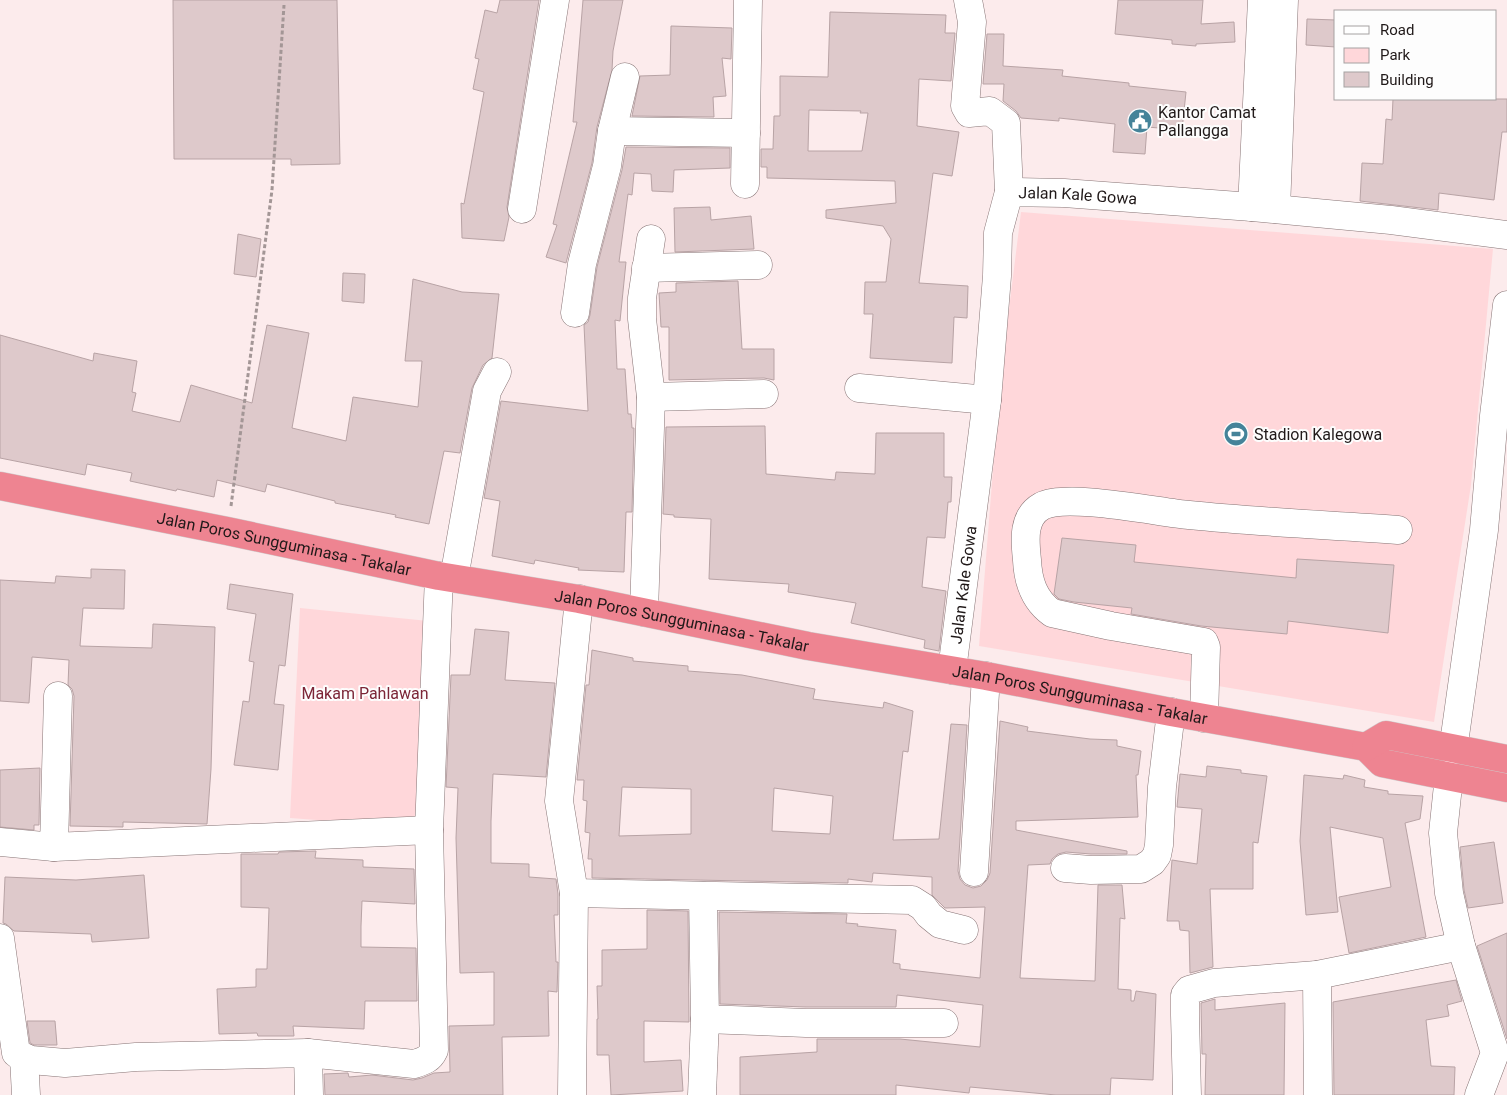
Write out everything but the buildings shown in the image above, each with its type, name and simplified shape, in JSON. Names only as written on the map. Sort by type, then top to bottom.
[{"type":"highway","name":"Jalan Poros Sungguminasa - Takalar","points":[[0,486],[446,576],[578,599],[808,646],[986,676],[1366,748],[1386,735],[1507,788]]},
{"type":"highway","name":"Jalan Poros Sungguminasa - Takalar","points":[[1451,763],[1507,759]]},
{"type":"street","points":[[522,209],[555,0]]},
{"type":"street","points":[[745,184],[748,0]]},
{"type":"street","points":[[968,0],[972,22],[965,106],[969,113],[990,111],[1006,123],[1009,192]]},
{"type":"street","points":[[1262,0],[1268,94],[1264,208]]},
{"type":"street","points":[[1268,94],[1284,0]]},
{"type":"street","points":[[575,312],[582,264],[607,166],[612,131],[624,76]]},
{"type":"street","points":[[612,131],[746,133]]},
{"type":"street","name":"Jalan Kale Gowa","points":[[952,670],[987,400],[997,276],[998,233],[1009,192],[1064,193],[1264,208],[1390,220],[1507,235]]},
{"type":"street","points":[[644,612],[651,397],[642,319],[642,298],[651,239]]},
{"type":"street","points":[[646,268],[758,264]]},
{"type":"street","points":[[1479,1095],[1501,1052],[1461,946],[1449,893],[1443,833],[1451,763],[1495,530],[1507,305]]},
{"type":"street","points":[[0,938],[16,1053],[31,1060],[64,1063],[136,1056],[308,1053],[414,1064],[431,1056],[434,1050],[429,830],[446,576],[487,392],[497,372]]},
{"type":"street","points":[[859,388],[987,400]]},
{"type":"street","points":[[651,397],[764,394]]},
{"type":"street","points":[[1204,718],[1206,653],[1204,642],[1111,626],[1052,613],[1044,607],[1035,596],[1028,576],[1024,537],[1034,512],[1044,505],[1075,501],[1189,515],[1398,530]]},
{"type":"street","points":[[572,1095],[574,893],[559,801],[578,599]]},
{"type":"street","points":[[974,872],[986,676]]},
{"type":"street","points":[[54,848],[58,696]]},
{"type":"street","points":[[1065,868],[1091,870],[1141,869],[1149,865],[1157,855],[1162,787],[1171,712]]},
{"type":"street","points":[[0,842],[54,848],[429,830]]},
{"type":"street","points":[[574,893],[912,900],[923,907],[940,924],[964,930]]},
{"type":"street","points":[[702,1095],[704,1019],[703,896]]},
{"type":"street","points":[[1187,1095],[1185,995],[1189,990],[1214,983],[1317,975],[1461,946]]},
{"type":"street","points":[[1317,975],[1318,1095]]},
{"type":"street","points":[[704,1019],[944,1024]]},
{"type":"street","points":[[308,1053],[309,1095]]},
{"type":"street","points":[[24,1057],[26,1095]]},
{"type":"path","points":[[227,531],[272,190],[284,5]]},
{"type":"green space","name":"Stadion Kalegowa","points":[[1021,212],[1493,249],[1471,485],[1434,722],[979,646],[1000,382]]},
{"type":"green space","name":"Makam Pahlawan","points":[[300,608],[438,622],[425,828],[290,818]]},
{"type":"place","name":"Kantor Camat Pallangga","points":[[1140,121]]},
{"type":"place","name":"Stadion Kalegowa","points":[[1236,434]]}]
